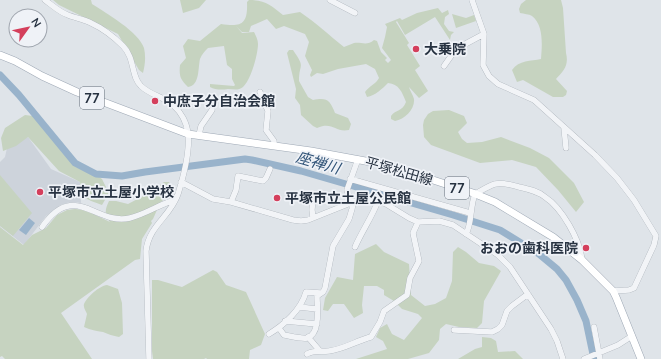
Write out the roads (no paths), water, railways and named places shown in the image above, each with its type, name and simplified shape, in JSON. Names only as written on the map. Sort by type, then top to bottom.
[{"type":"main road","name":"平塚松田線","points":[[0,55],[83,95],[188,134],[274,145],[387,165],[495,202],[553,237],[582,260],[613,291],[641,359]]},
{"type":"street","points":[[45,0],[68,15],[91,23],[124,47],[132,62],[138,82],[142,87],[173,105],[182,116],[188,134],[183,173],[175,200],[154,229],[147,242],[149,359]]},
{"type":"street","points":[[330,0],[355,12]]},
{"type":"street","points":[[472,0],[484,34],[483,65],[489,76],[498,84],[534,100],[595,155],[617,178],[634,200],[656,236],[654,245],[634,288],[629,290],[613,291]]},
{"type":"street","points":[[444,66],[456,49],[484,34]]},
{"type":"street","points":[[260,92],[268,111],[266,130],[274,141],[274,145]]},
{"type":"street","points":[[199,135],[200,126],[212,110]]},
{"type":"street","points":[[564,128],[566,148]]},
{"type":"street","points":[[279,328],[284,335],[306,338],[315,330],[317,324],[316,296],[325,288],[333,246],[349,219],[353,202],[350,200],[347,189],[358,159]]},
{"type":"street","points":[[231,202],[236,190],[238,176],[263,181],[270,169]]},
{"type":"street","points":[[350,179],[470,214]]},
{"type":"street","points":[[181,182],[213,199],[231,202],[293,220],[301,221],[313,218],[353,202],[365,200],[378,201],[386,204],[418,222],[444,222],[453,225],[505,261],[551,329],[563,359]]},
{"type":"street","points":[[466,234],[475,194],[496,184],[506,183],[534,191],[545,196],[553,203],[573,233],[582,260]]},
{"type":"street","points":[[313,197],[313,218]]},
{"type":"street","points":[[42,227],[55,211],[64,207],[85,207],[103,215],[121,219],[130,218],[163,203],[175,200]]},
{"type":"street","points":[[355,247],[362,230],[373,214],[378,201]]},
{"type":"street","points":[[307,354],[319,350],[327,351],[351,345],[358,340],[371,337],[380,322],[384,311],[407,295],[410,278],[419,260],[413,233],[418,222]]},
{"type":"street","points":[[269,334],[279,328],[304,301],[306,292],[321,293]]},
{"type":"street","points":[[454,330],[492,332],[498,329],[502,324],[507,311],[528,294]]},
{"type":"street","points":[[298,307],[317,309]]},
{"type":"street","points":[[285,322],[317,324]]},
{"type":"street","points":[[594,327],[599,355]]},
{"type":"street","points":[[587,358],[599,355],[632,336]]},
{"type":"street","points":[[308,337],[319,350]]},
{"type":"water","points":[[29,218],[35,223],[26,235],[19,230]]},
{"type":"waterway","name":"座禅川","points":[[0,75],[19,95],[75,163],[96,174],[122,176],[245,159],[301,171],[500,230],[539,254],[557,269],[566,280],[586,321],[594,359]]},
{"type":"place","name":"大乗院","points":[[416,49]]},
{"type":"place","name":"中庶子分自治会館","points":[[155,101]]},
{"type":"place","name":"平塚市立土屋小学校","points":[[40,192]]},
{"type":"place","name":"平塚市立土屋公民館","points":[[277,198]]},
{"type":"place","name":"おおの歯科医院","points":[[586,248]]}]
